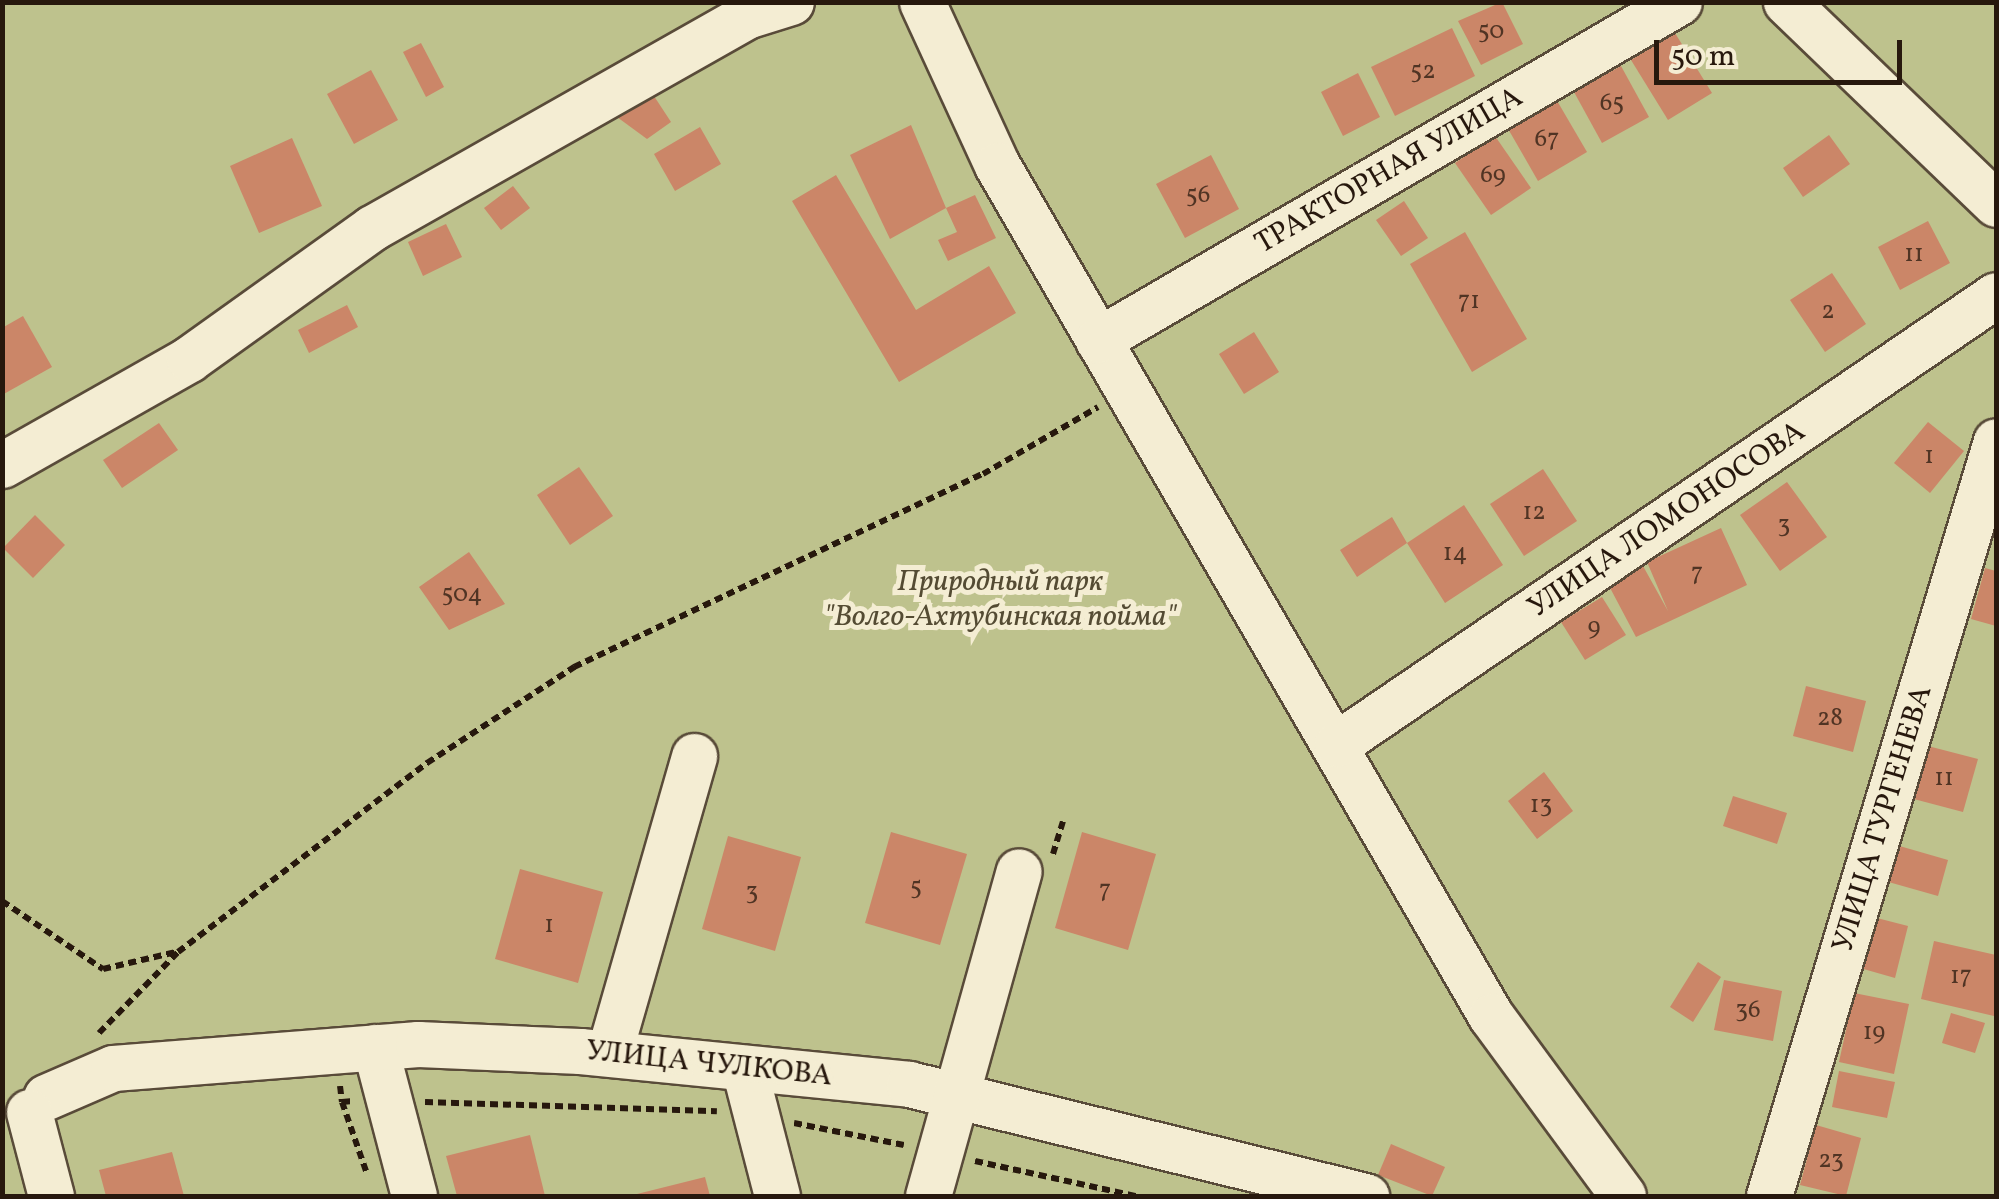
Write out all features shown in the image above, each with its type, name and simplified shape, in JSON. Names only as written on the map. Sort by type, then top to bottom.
[{"type":"street","points":[[2,465],[189,358],[372,228],[746,16],[791,2]]},
{"type":"street","points":[[922,2],[997,165],[1125,392],[1336,744],[1491,1016],[1623,1196]]},
{"type":"street","name":"ТРАКТОРНАЯ УЛИЦА","points":[[1098,340],[1679,2]]},
{"type":"street","points":[[1786,2],[1996,204]]},
{"type":"street","name":"УЛИЦА ЛОМОНОСОВА","points":[[1336,744],[1996,295]]},
{"type":"street","name":"УЛИЦА ТУРГЕНЕВА","points":[[1768,1196],[1996,440]]},
{"type":"street","points":[[610,1053],[694,756]]},
{"type":"street","points":[[928,1196],[1018,872]]},
{"type":"street","points":[[375,1047],[414,1196]]},
{"type":"street","name":"УЛИЦА ЧУЛКОВА","points":[[26,1118],[114,1068],[375,1047],[610,1053],[956,1095],[1366,1196]]},
{"type":"street","points":[[744,1068],[777,1196]]},
{"type":"street","points":[[26,1118],[51,1196]]},
{"type":"path","points":[[84,1051],[178,952],[427,762],[574,666],[984,474],[1125,392]]},
{"type":"path","points":[[2,900],[103,970],[178,952]]},
{"type":"path","points":[[320,1083],[339,1081],[342,1102],[756,1115],[1136,1196]]},
{"type":"green space","name":"Природный парк \"Волго-Ахтубинская пойма\"","points":[[3,3],[1996,3],[1996,1196],[3,1196]]},
{"type":"building","points":[[1502,2],[1523,44],[1481,65],[1458,21]]},
{"type":"building","points":[[1452,28],[1475,76],[1395,116],[1371,67]]},
{"type":"building","points":[[1675,33],[1712,93],[1668,120],[1631,60]]},
{"type":"building","points":[[421,43],[444,87],[426,97],[403,52]]},
{"type":"building","points":[[1621,66],[1649,117],[1602,143],[1574,92]]},
{"type":"building","points":[[371,70],[398,120],[354,144],[327,94]]},
{"type":"building","points":[[1358,73],[1380,117],[1343,136],[1321,92]]},
{"type":"building","points":[[652,93],[671,122],[647,139],[617,117]]},
{"type":"building","points":[[1556,99],[1587,152],[1538,181],[1507,127]]},
{"type":"building","points":[[911,125],[946,208],[890,239],[850,155]]},
{"type":"building","points":[[700,127],[721,164],[675,191],[654,154]]},
{"type":"building","points":[[1829,135],[1850,164],[1803,197],[1783,168]]},
{"type":"building","points":[[1495,136],[1531,188],[1491,215],[1455,163]]},
{"type":"building","points":[[292,138],[322,206],[259,233],[230,166]]},
{"type":"building","points":[[1211,155],[1239,209],[1185,238],[1156,184]]},
{"type":"building","points":[[836,175],[916,310],[989,266],[1016,313],[899,382],[792,201]]},
{"type":"building","points":[[513,186],[530,208],[501,230],[484,208]]},
{"type":"building","points":[[975,195],[996,238],[948,261],[938,240],[957,232],[946,208]]},
{"type":"building","points":[[1404,201],[1428,238],[1401,256],[1376,220]]},
{"type":"building","points":[[1928,221],[1950,263],[1900,290],[1878,247]]},
{"type":"building","points":[[446,224],[462,257],[423,276],[408,242]]},
{"type":"building","points":[[1465,232],[1527,339],[1472,372],[1410,264]]},
{"type":"building","points":[[1832,273],[1866,324],[1825,352],[1790,300]]},
{"type":"building","points":[[347,305],[358,327],[309,353],[298,330]]},
{"type":"building","points":[[23,316],[52,367],[2,395],[2,328]]},
{"type":"building","points":[[1254,332],[1279,372],[1244,394],[1219,354]]},
{"type":"building","points":[[1928,422],[1964,451],[1930,493],[1894,463]]},
{"type":"building","points":[[159,423],[178,450],[122,488],[103,460]]},
{"type":"building","points":[[579,467],[613,516],[570,545],[537,495]]},
{"type":"building","points":[[1543,469],[1577,521],[1524,556],[1490,504]]},
{"type":"building","points":[[1787,482],[1827,537],[1780,571],[1740,515]]},
{"type":"building","points":[[1464,505],[1503,565],[1445,603],[1407,543]]},
{"type":"building","points":[[35,515],[65,545],[33,578],[3,548]]},
{"type":"building","points":[[1392,517],[1407,543],[1357,577],[1340,550]]},
{"type":"building","points":[[1721,528],[1747,585],[1636,637],[1608,584],[1643,566],[1668,611],[1647,562]]},
{"type":"building","points":[[469,552],[505,604],[449,630],[419,587]]},
{"type":"building","points":[[1985,568],[1996,571],[1996,626],[1971,619]]},
{"type":"building","points":[[1602,597],[1626,635],[1585,660],[1561,622]]},
{"type":"building","points":[[1806,686],[1866,701],[1853,752],[1793,736]]},
{"type":"building","points":[[1924,745],[1978,759],[1963,812],[1910,798]]},
{"type":"building","points":[[1544,772],[1573,811],[1537,839],[1508,801]]},
{"type":"building","points":[[1733,796],[1787,813],[1777,844],[1723,826]]},
{"type":"building","points":[[891,832],[967,854],[940,945],[865,923]]},
{"type":"building","points":[[1082,832],[1156,854],[1128,950],[1055,928]]},
{"type":"building","points":[[728,836],[801,857],[775,951],[702,929]]},
{"type":"building","points":[[1896,845],[1948,860],[1938,896],[1885,881]]},
{"type":"building","points":[[520,869],[603,892],[578,983],[495,959]]},
{"type":"building","points":[[1873,917],[1908,926],[1895,978],[1860,968]]},
{"type":"building","points":[[1934,941],[1996,955],[1994,1016],[1921,999]]},
{"type":"building","points":[[1698,962],[1721,977],[1693,1022],[1670,1007]]},
{"type":"building","points":[[1724,980],[1782,991],[1773,1041],[1714,1030]]},
{"type":"building","points":[[1854,993],[1909,1004],[1894,1074],[1839,1062]]},
{"type":"building","points":[[1951,1013],[1985,1023],[1975,1053],[1942,1043]]},
{"type":"building","points":[[1839,1071],[1895,1082],[1887,1118],[1832,1107]]},
{"type":"building","points":[[1816,1125],[1861,1138],[1846,1196],[1800,1185]]},
{"type":"building","points":[[530,1135],[545,1196],[457,1196],[446,1156]]},
{"type":"building","points":[[1391,1144],[1445,1167],[1432,1196],[1378,1175]]},
{"type":"building","points":[[172,1152],[184,1196],[106,1196],[99,1170]]},
{"type":"building","points":[[705,1177],[710,1196],[633,1196],[633,1195]]}]
